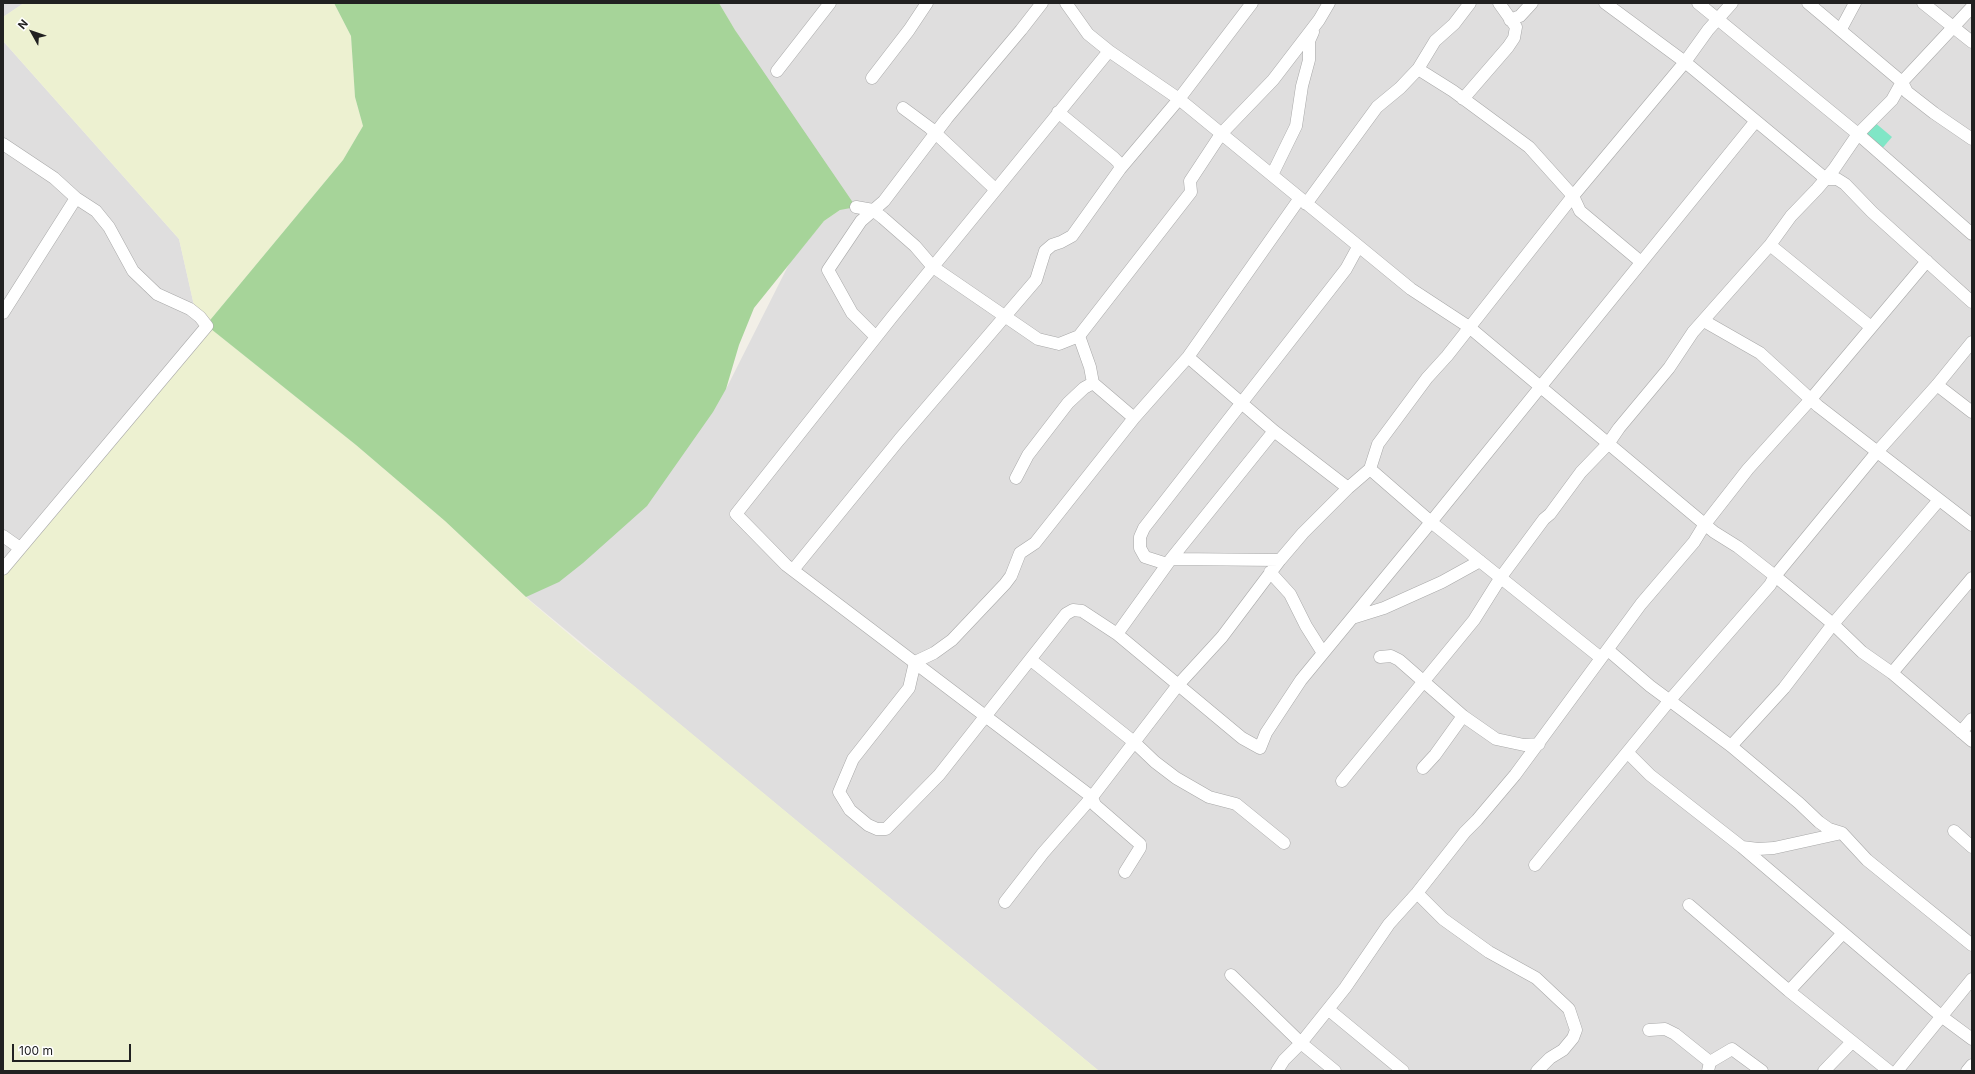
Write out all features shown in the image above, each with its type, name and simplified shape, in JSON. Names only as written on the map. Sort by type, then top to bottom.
[{"type":"street","points":[[777,71],[830,3]]},
{"type":"street","points":[[872,78],[909,30],[927,3]]},
{"type":"street","points":[[876,337],[852,313],[828,270],[861,221],[884,201],[935,133],[1042,3]]},
{"type":"street","points":[[1066,3],[1088,34],[1109,51],[1180,99],[1358,247],[1379,261],[1411,289],[1469,327],[1705,524],[1738,547],[1775,576],[1833,624],[1862,652],[1892,673],[1939,715],[1972,741]]},
{"type":"street","points":[[793,570],[894,446],[1036,280],[1045,251],[1052,245],[1072,236],[1120,169],[1180,99],[1252,3]]},
{"type":"street","points":[[1272,175],[1296,126],[1302,86],[1309,60],[1309,41],[1329,3]]},
{"type":"street","points":[[915,662],[934,653],[952,640],[1011,576],[1020,553],[1035,543],[1134,418],[1188,357],[1303,201],[1377,108],[1400,88],[1418,69],[1435,41],[1454,24],[1470,3]]},
{"type":"street","points":[[1462,99],[1508,47],[1514,38],[1516,27],[1499,3]]},
{"type":"street","points":[[1510,20],[1520,16],[1532,3]]},
{"type":"street","points":[[1605,3],[1685,62],[1755,122],[1826,179],[1837,180],[1845,184],[1864,204],[1972,302]]},
{"type":"street","points":[[1698,3],[1858,134],[1972,234]]},
{"type":"street","points":[[1005,902],[1043,853],[1092,797],[1178,685],[1222,637],[1280,560],[1303,533],[1348,488],[1370,469],[1378,444],[1400,413],[1574,196],[1685,62],[1708,30],[1732,3]]},
{"type":"street","points":[[1808,3],[1841,29],[1902,82],[1907,92],[1972,139]]},
{"type":"street","points":[[1841,29],[1856,3]]},
{"type":"street","points":[[1923,3],[1972,42]]},
{"type":"street","points":[[1342,781],[1474,620],[1501,578],[1581,472],[1608,444],[1669,368],[1693,332],[1770,245],[1791,216],[1806,202],[1826,179],[1858,134],[1892,100],[1902,82],[1972,7]]},
{"type":"street","points":[[856,207],[873,210],[896,228],[933,266],[1004,317],[1038,339],[1059,344],[1079,336],[1191,192],[1190,181],[1222,134],[1273,80],[1319,20]]},
{"type":"street","points":[[1109,51],[995,189],[736,514],[786,565],[1092,797],[1095,805],[1140,844],[1140,848],[1125,872]]},
{"type":"street","points":[[1418,69],[1529,146],[1574,196],[1580,211],[1641,262]]},
{"type":"street","points":[[904,108],[935,133],[995,189]]},
{"type":"street","points":[[1058,112],[1114,158],[1119,163],[1120,169]]},
{"type":"street","points":[[915,662],[909,688],[853,759],[839,792],[850,810],[868,825],[877,829],[886,829],[940,775],[1066,614],[1073,610],[1082,611],[1116,634],[1242,738],[1260,748],[1266,733],[1301,680],[1755,122]]},
{"type":"street","points":[[3,144],[54,178],[76,198],[96,211],[109,227],[133,271],[157,294],[190,309],[200,317],[207,326],[3,569]]},
{"type":"street","points":[[3,313],[76,198]]},
{"type":"street","points":[[1770,245],[1871,327]]},
{"type":"street","points":[[1280,560],[1169,561],[1145,557],[1140,548],[1140,537],[1144,528],[1346,269],[1358,247]]},
{"type":"street","points":[[1277,1071],[1284,1060],[1301,1043],[1329,1010],[1389,924],[1417,893],[1465,832],[1515,775],[1649,593],[1694,542],[1705,524],[1748,469],[1811,399],[1927,262]]},
{"type":"street","points":[[1704,320],[1760,353],[1811,399],[1972,525]]},
{"type":"street","points":[[1079,336],[1090,366],[1093,383],[1134,418]]},
{"type":"street","points":[[1535,865],[1670,700],[1770,585],[1775,576],[1878,452],[1937,385],[1972,342]]},
{"type":"street","points":[[1188,357],[1274,431],[1348,488]]},
{"type":"street","points":[[1016,478],[1028,456],[1068,403],[1084,388],[1093,383]]},
{"type":"street","points":[[1937,385],[1972,412]]},
{"type":"street","points":[[1116,634],[1169,561],[1274,431]]},
{"type":"street","points":[[1370,469],[1431,522],[1501,578],[1731,746],[1800,802],[1819,822],[1829,829],[1842,833],[1867,860],[1972,945]]},
{"type":"street","points":[[1731,746],[1784,688],[1833,624],[1939,500]]},
{"type":"street","points":[[3,536],[20,548]]},
{"type":"street","points":[[1352,618],[1384,608],[1442,582],[1480,561]]},
{"type":"street","points":[[1270,572],[1290,594],[1306,626],[1323,653]]},
{"type":"street","points":[[1892,673],[1972,578]]},
{"type":"street","points":[[1380,657],[1391,656],[1399,660],[1463,716],[1496,739],[1524,745],[1539,744]]},
{"type":"street","points":[[1031,660],[1134,742],[1155,762],[1176,778],[1209,798],[1236,804],[1284,843]]},
{"type":"street","points":[[1423,768],[1435,755],[1463,716]]},
{"type":"street","points":[[1961,732],[1972,719]]},
{"type":"street","points":[[1628,753],[1650,775],[1742,847],[1941,1016],[1972,1039]]},
{"type":"street","points":[[1954,831],[1972,847]]},
{"type":"street","points":[[1742,847],[1758,849],[1774,848],[1842,833]]},
{"type":"street","points":[[1417,893],[1443,919],[1488,952],[1536,978],[1569,1010],[1576,1030],[1573,1038],[1563,1050],[1550,1058],[1538,1071]]},
{"type":"street","points":[[1689,905],[1789,991],[1889,1071]]},
{"type":"street","points":[[1789,991],[1843,933]]},
{"type":"street","points":[[1231,975],[1301,1043],[1335,1071]]},
{"type":"street","points":[[1897,1071],[1972,979]]},
{"type":"street","points":[[1329,1010],[1403,1071]]},
{"type":"street","points":[[1649,1030],[1665,1028],[1675,1034],[1709,1066],[1732,1049],[1762,1071]]},
{"type":"street","points":[[1824,1071],[1852,1042]]},
{"type":"street","points":[[1967,1071],[1972,1065]]},
{"type":"shaded area","points":[[3,3],[24,3],[3,17]]},
{"type":"shaded area","points":[[719,3],[1972,3],[1972,1060],[1962,1071],[1099,1071],[526,597],[726,389],[790,262],[824,221],[840,210]]},
{"type":"shaded area","points":[[3,41],[179,239],[200,332],[3,564]]},
{"type":"green space","points":[[24,3],[334,3],[351,36],[355,97],[363,126],[343,160],[206,325],[356,445],[445,521],[531,602],[585,648],[633,685],[1099,1071],[3,1071],[3,564],[200,332],[179,239],[3,41],[3,17]]},
{"type":"green space","points":[[334,3],[719,3],[735,30],[856,207],[840,210],[824,221],[754,308],[739,345],[726,389],[713,412],[647,506],[583,563],[559,582],[526,597],[445,521],[356,445],[206,325],[343,160],[363,126],[355,97],[351,36]]},
{"type":"green space","points":[[1873,121],[1892,137],[1880,151],[1861,135]]}]
